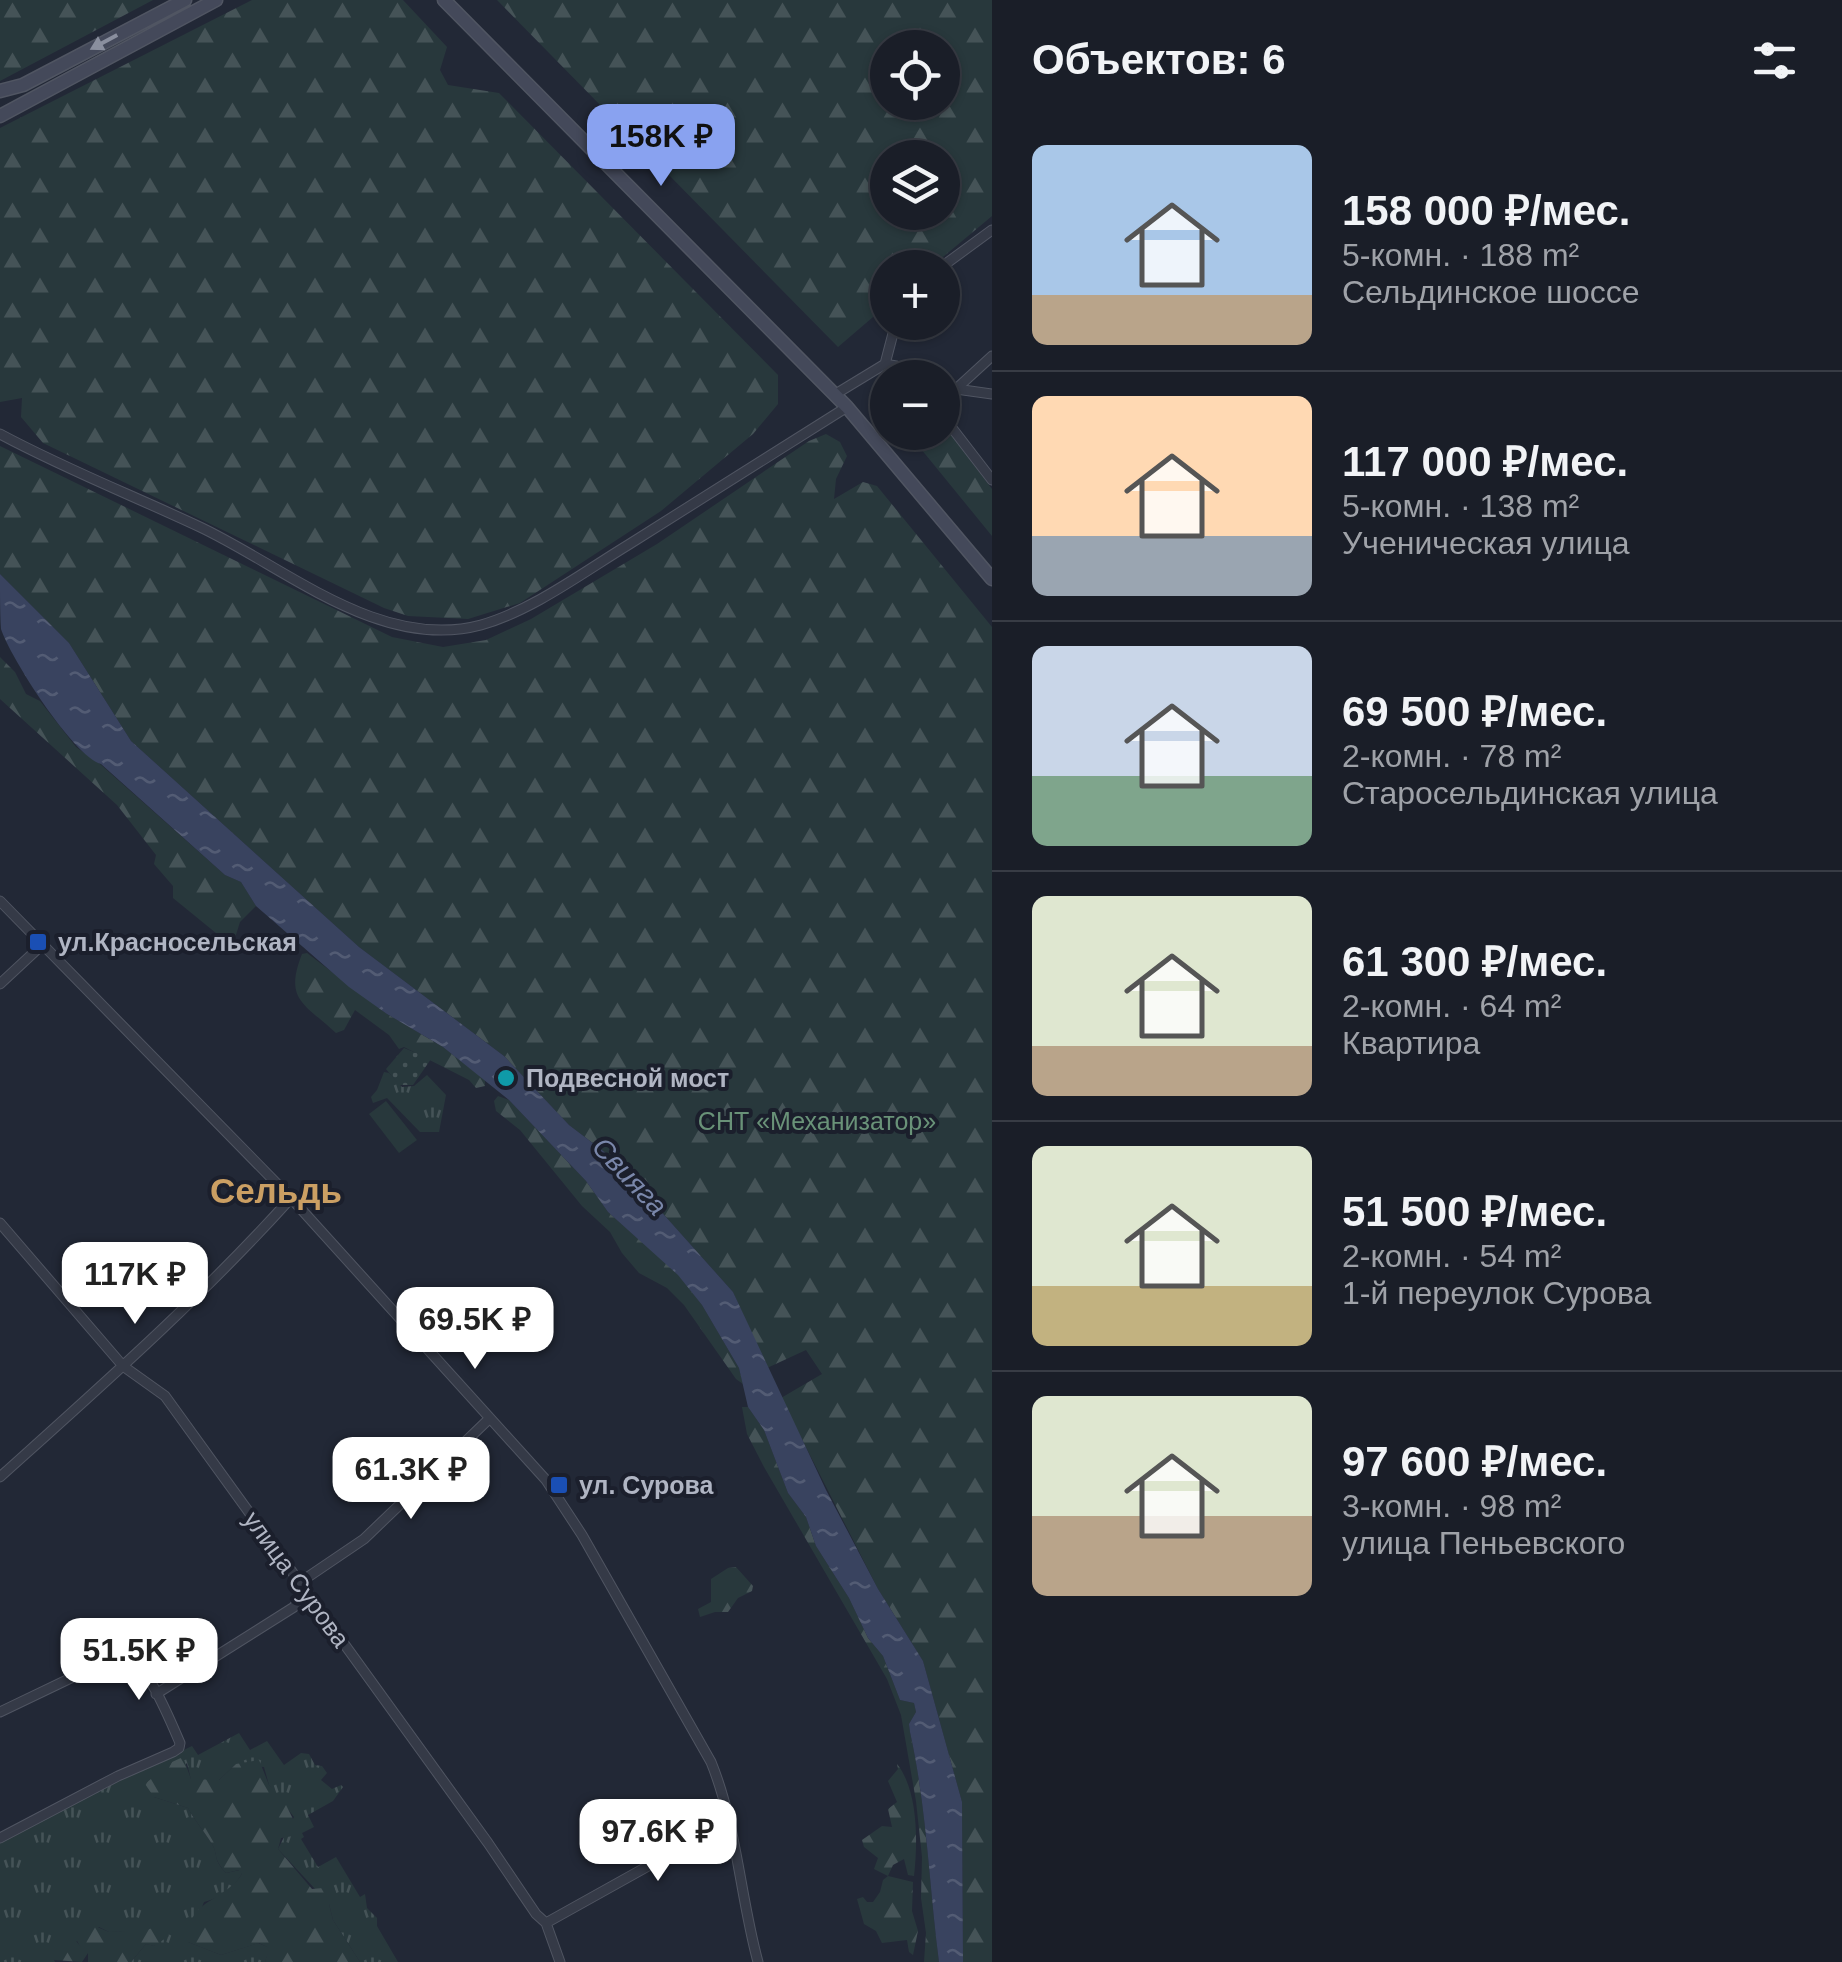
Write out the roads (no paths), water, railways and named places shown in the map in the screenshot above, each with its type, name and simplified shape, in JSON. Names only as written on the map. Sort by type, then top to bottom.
[{"type":"main road","points":[[23,85],[186,0]]},
{"type":"main road","points":[[0,116],[216,0]]},
{"type":"main road","points":[[444,0],[847,408],[992,579]]},
{"type":"main road","points":[[0,91],[99,64]]},
{"type":"street","points":[[960,253],[992,230]]},
{"type":"street","points":[[960,385],[992,356]]},
{"type":"street","points":[[834,395],[870,373]]},
{"type":"street","points":[[960,390],[992,394]]},
{"type":"street","points":[[0,434],[206,530],[350,608],[418,628],[446,630],[480,625],[541,597],[847,408]]},
{"type":"street","points":[[960,438],[992,480]]},
{"type":"street","points":[[0,901],[291,1198],[546,1480],[582,1534],[710,1762],[727,1805],[758,1962]]},
{"type":"street","points":[[0,984],[43,944]]},
{"type":"street","points":[[0,1477],[217,1276],[291,1198]]},
{"type":"street","name":"улица Сурова","points":[[0,1223],[122,1366],[165,1396],[546,1923],[560,1962]]},
{"type":"street","points":[[156,1694],[294,1608],[302,1587],[364,1539],[490,1418]]},
{"type":"street","points":[[0,1712],[114,1654],[130,1654],[156,1694],[180,1743],[173,1752],[0,1838]]},
{"type":"street","points":[[546,1923],[710,1831],[722,1820],[727,1805]]},
{"type":"water","points":[[0,574],[69,643],[131,741],[359,947],[504,1056],[569,1125],[615,1160],[733,1292],[826,1490],[878,1589],[923,1661],[962,1802],[963,1962],[939,1962],[924,1818],[909,1724],[916,1712],[914,1703],[900,1700],[883,1656],[868,1638],[849,1598],[816,1546],[806,1517],[788,1493],[764,1430],[748,1407],[739,1368],[702,1305],[678,1275],[608,1212],[586,1181],[509,1100],[443,1047],[349,987],[256,906],[241,882],[225,875],[75,743],[29,682],[7,643],[1,629]]},
{"type":"place","name":"ул.Красносельская","points":[[38,942]]},
{"type":"place","name":"Подвесной мост","points":[[506,1078]]},
{"type":"place","name":"ул. Сурова","points":[[559,1485]]},
{"type":"district","name":"Сельдь","points":[[276,1191]]},
{"type":"park label","name":"СНТ «Механизатор»","points":[[817,1121]]},
{"type":"water label","name":"Свияга","points":[[630,1176]]}]
